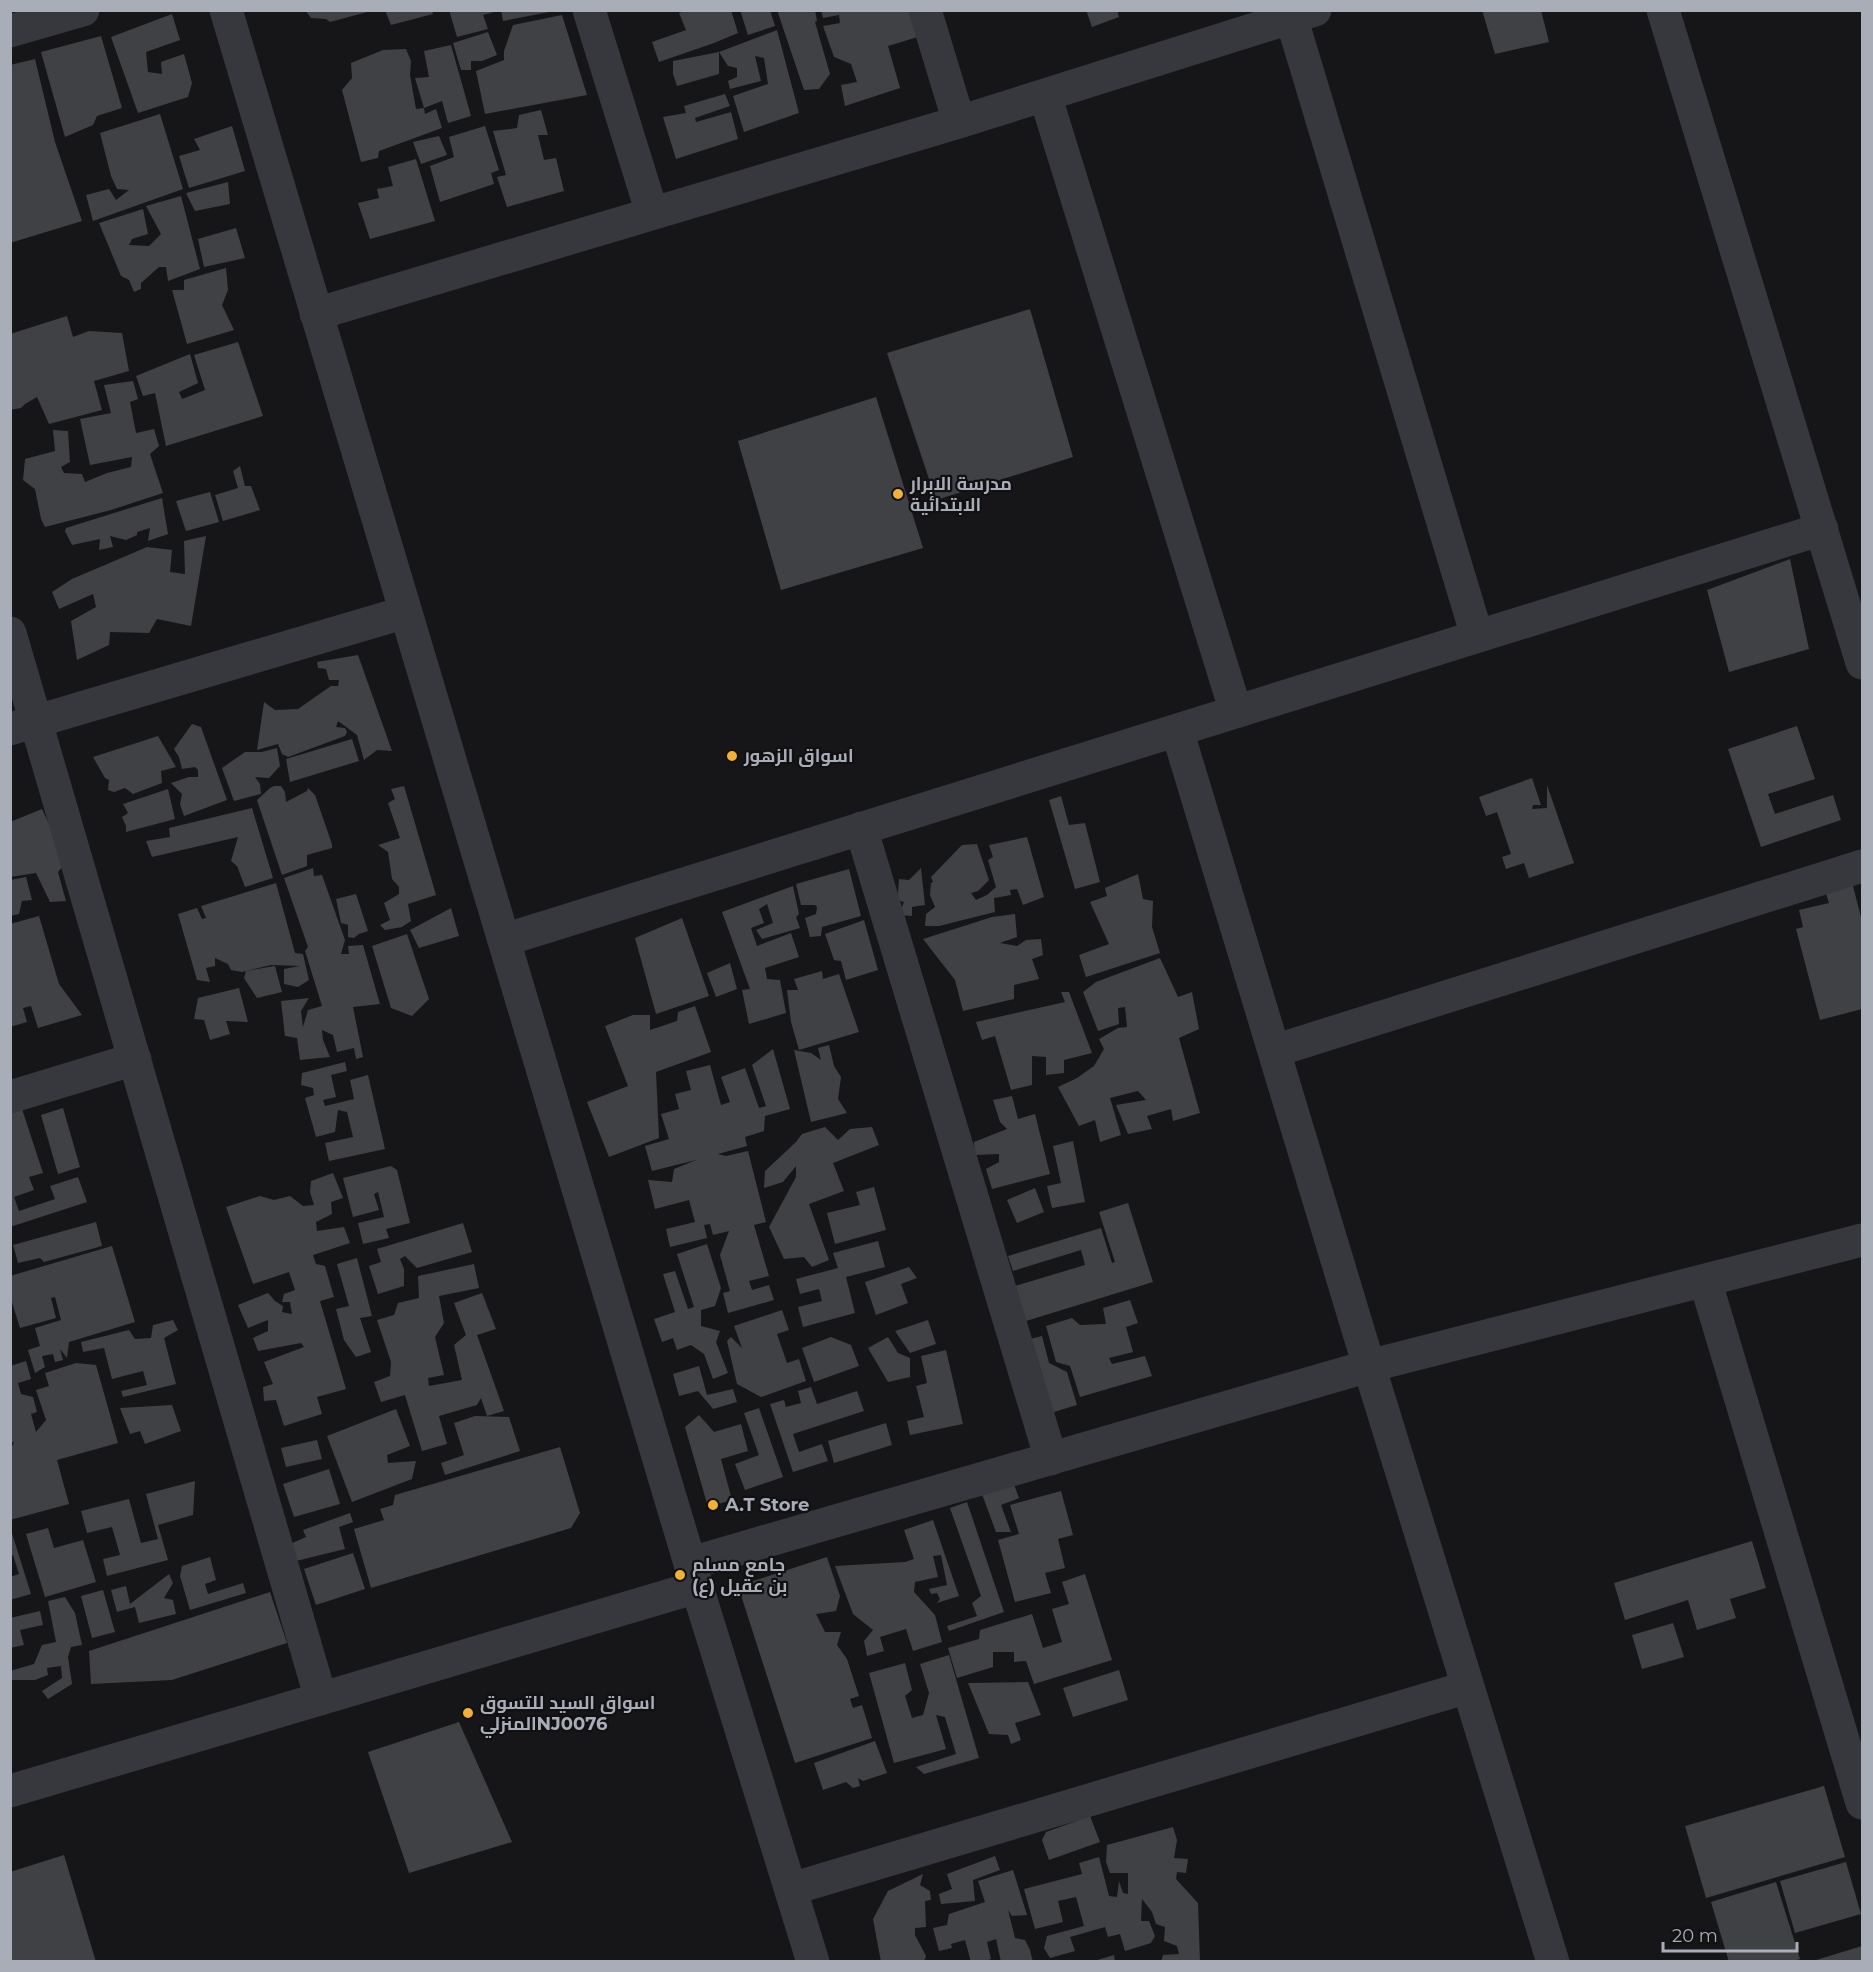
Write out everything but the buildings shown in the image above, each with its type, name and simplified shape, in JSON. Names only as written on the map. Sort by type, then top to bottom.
[{"type":"street","points":[[10,31],[83,10]]},
{"type":"street","points":[[226,10],[694,1575],[813,1962]]},
{"type":"street","points":[[589,10],[652,213]]},
{"type":"street","points":[[925,10],[959,122]]},
{"type":"street","points":[[1663,10],[1863,663]]},
{"type":"street","points":[[316,314],[959,122],[1298,13],[1477,636]]},
{"type":"street","points":[[1045,95],[1236,712]]},
{"type":"street","points":[[504,940],[1822,529]]},
{"type":"street","points":[[23,725],[406,612]]},
{"type":"street","points":[[10,633],[23,725],[135,1059],[321,1699]]},
{"type":"street","points":[[1177,730],[1369,1366],[1553,1962]]},
{"type":"street","points":[[861,828],[1051,1459]]},
{"type":"street","points":[[1274,1051],[1863,866]]},
{"type":"street","points":[[10,1097],[135,1059]]},
{"type":"street","points":[[10,1791],[321,1699],[1051,1459],[1369,1366],[1863,1240]]},
{"type":"street","points":[[1705,1280],[1863,1803]]},
{"type":"street","points":[[791,1889],[1468,1687]]},
{"type":"place","name":"مدرسة الابرار الابتدائية","points":[[898,494]]},
{"type":"place","name":"اسواق الزهور","points":[[732,756]]},
{"type":"place","name":"A.T Store","points":[[713,1505]]},
{"type":"place","name":"جامع مسلم بن عقيل (ع)","points":[[680,1575]]},
{"type":"place","name":"اسواق السيد للتسوق المنزليNJ0076","points":[[468,1713]]}]
